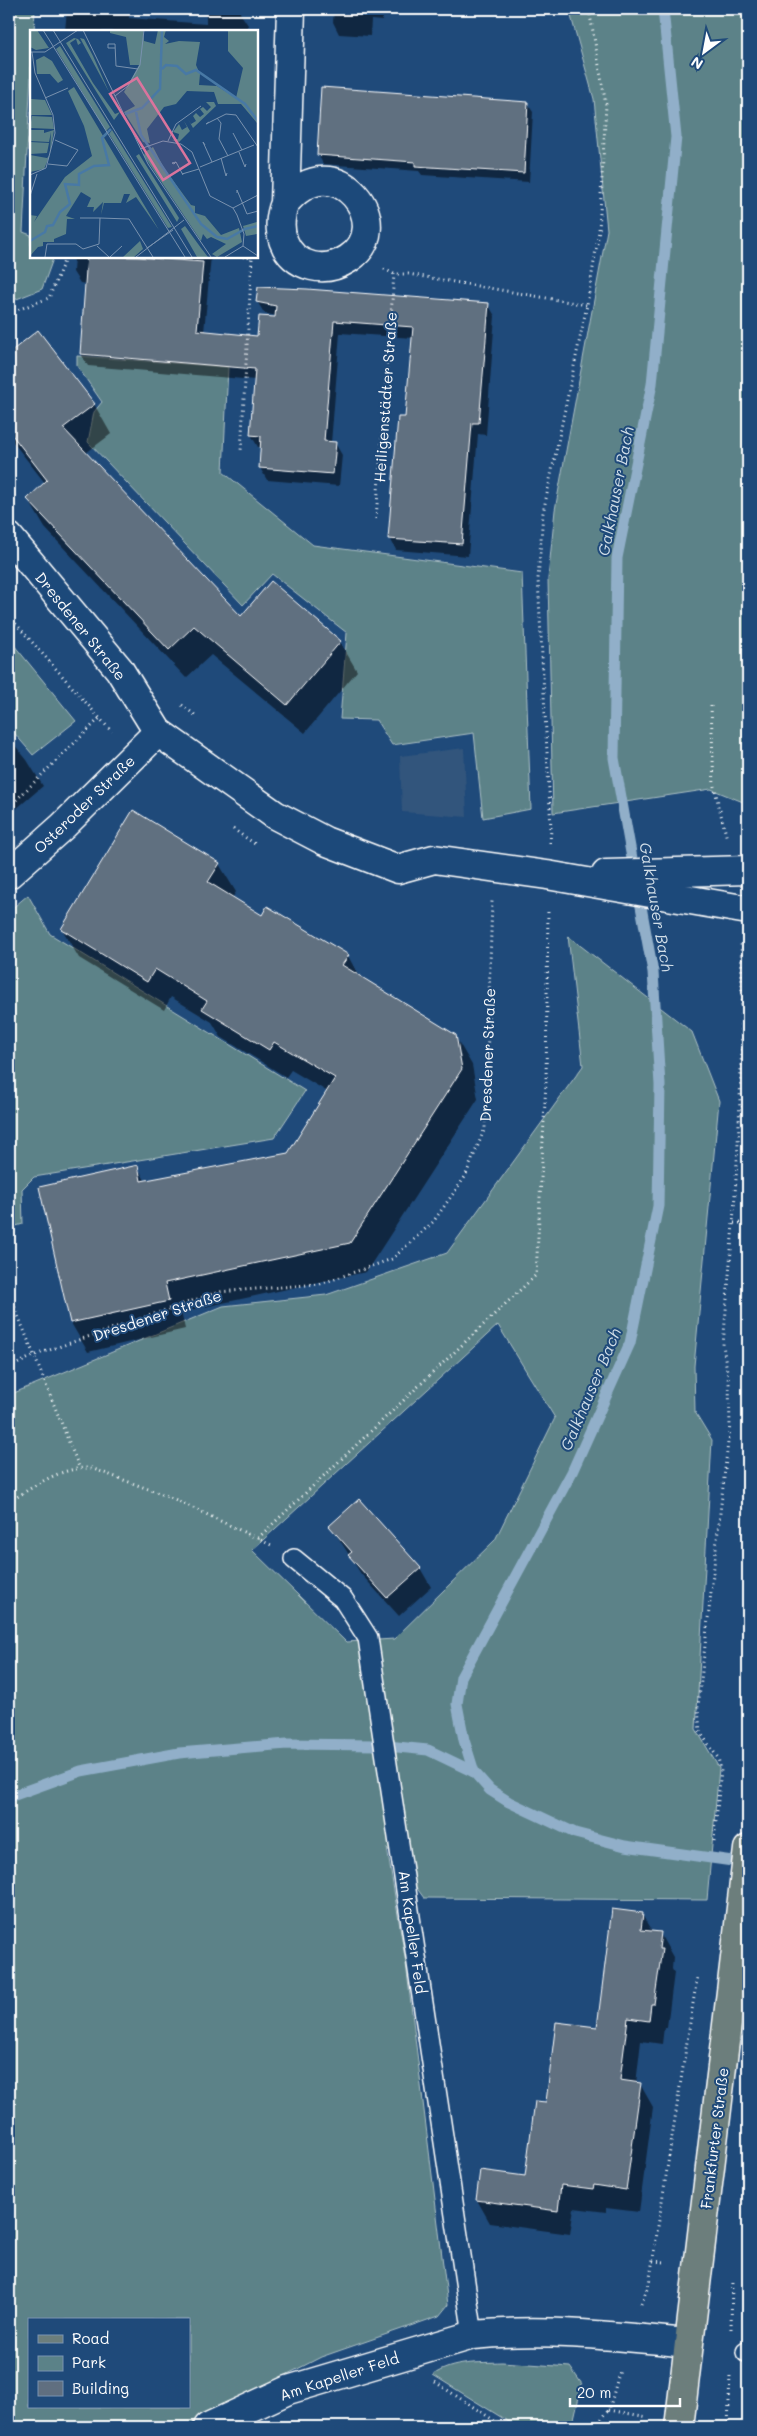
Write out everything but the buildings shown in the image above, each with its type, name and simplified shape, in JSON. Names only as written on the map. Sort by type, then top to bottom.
[{"type":"main road","name":"Frankfurter Straße","points":[[680,2427],[688,2343],[748,1849]]},
{"type":"street","points":[[284,202],[294,191],[306,184],[321,180],[332,181],[353,192],[365,210],[367,225],[365,238],[354,256],[339,265],[320,268],[305,264],[291,254],[282,241],[280,215],[284,202],[291,9]]},
{"type":"street","name":"Dresdener Straße","points":[[9,537],[119,669],[158,732],[275,815],[325,841],[398,869],[434,859],[547,875],[736,908]]},
{"type":"street","name":"Osteroder Straße","points":[[9,874],[64,826],[158,732]]},
{"type":"street","name":"Dresdener Straße","points":[[547,875],[736,870]]},
{"type":"street","name":"Am Kapeller Feld","points":[[208,2427],[288,2390],[473,2335],[503,2332],[555,2332],[688,2343]]},
{"type":"lane","name":"Am Kapeller Feld","points":[[294,1559],[343,1599],[368,1638],[384,1730],[473,2335]]},
{"type":"path","points":[[551,829],[538,578],[543,513],[588,305],[599,231],[606,105],[588,9]]},
{"type":"path","points":[[354,256],[394,274],[408,274],[588,305]]},
{"type":"path","points":[[9,313],[49,298],[65,258]]},
{"type":"path","points":[[241,451],[252,258]]},
{"type":"path","name":"Heiligenstädter Straße","points":[[376,519],[394,274]]},
{"type":"path","points":[[178,703],[201,719]]},
{"type":"path","points":[[711,706],[714,786],[736,870]]},
{"type":"path","points":[[9,807],[100,718]]},
{"type":"path","points":[[540,844],[555,845]]},
{"type":"path","name":"Dresdener Straße","points":[[35,1355],[218,1292],[320,1284],[392,1259],[433,1222],[465,1177],[484,1128],[492,934],[491,867]]},
{"type":"path","points":[[9,1502],[58,1473],[78,1468],[91,1468],[170,1497],[258,1538],[536,1275],[546,1082],[547,875]]},
{"type":"path","points":[[717,1808],[720,1770],[718,1758],[700,1732],[698,1707],[730,1425],[728,1384],[723,1345],[734,1223],[741,1104],[743,1023],[740,941],[748,941]]},
{"type":"path","points":[[741,1104],[748,1122]]},
{"type":"path","points":[[734,1223],[748,1223]]},
{"type":"path","points":[[9,1293],[78,1468]]},
{"type":"path","points":[[9,1368],[35,1355]]},
{"type":"path","points":[[594,2427],[609,2410],[628,2337],[649,2284],[697,1976]]},
{"type":"path","points":[[397,2357],[504,2427]]},
{"type":"shaded area","points":[[464,748],[467,817],[402,812],[400,756]]},
{"type":"green space","points":[[9,9],[35,9],[34,30],[30,30],[30,93],[23,232],[30,235],[30,258],[53,258],[42,289],[9,302]]},
{"type":"green space","points":[[569,9],[748,9],[748,804],[711,789],[553,813],[548,579],[555,510],[607,230],[594,99]]},
{"type":"green space","points":[[77,356],[228,367],[223,472],[313,545],[522,573],[531,809],[483,818],[474,733],[392,745],[376,720],[340,719],[347,633],[272,574],[243,605],[88,442],[94,412],[102,402],[77,366]]},
{"type":"green space","points":[[9,639],[76,721],[33,755],[9,727]]},
{"type":"green space","points":[[28,895],[50,934],[305,1091],[274,1138],[34,1177],[22,1189],[23,1224],[9,1228],[9,911]]},
{"type":"green space","points":[[568,936],[692,1032],[719,1101],[694,1366],[695,1412],[712,1440],[696,1729],[719,1768],[707,1900],[424,1898],[387,1848],[406,1964],[448,2305],[439,2316],[321,2357],[184,2427],[9,2427],[9,1395],[223,1306],[326,1295],[447,1253],[583,1066]],"holes":[[[498,1325],[555,1418],[495,1540],[394,1639],[346,1642],[252,1550]]]},
{"type":"green space","points":[[502,2362],[570,2367],[582,2384],[572,2427],[517,2427],[433,2375],[441,2370],[458,2365]]},
{"type":"waterway","name":"Galkhauser Bach","points":[[635,875],[614,758],[617,558],[652,384],[676,137],[663,9]]},
{"type":"waterway","name":"Galkhauser Bach","points":[[474,1772],[464,1740],[457,1704],[461,1677],[572,1472],[630,1343],[658,1206],[660,1085],[653,972],[638,890]]},
{"type":"waterway","points":[[9,1797],[81,1771],[179,1753],[287,1744],[377,1745],[428,1750],[474,1772],[490,1790],[509,1802],[575,1833],[625,1846],[747,1863]]}]
